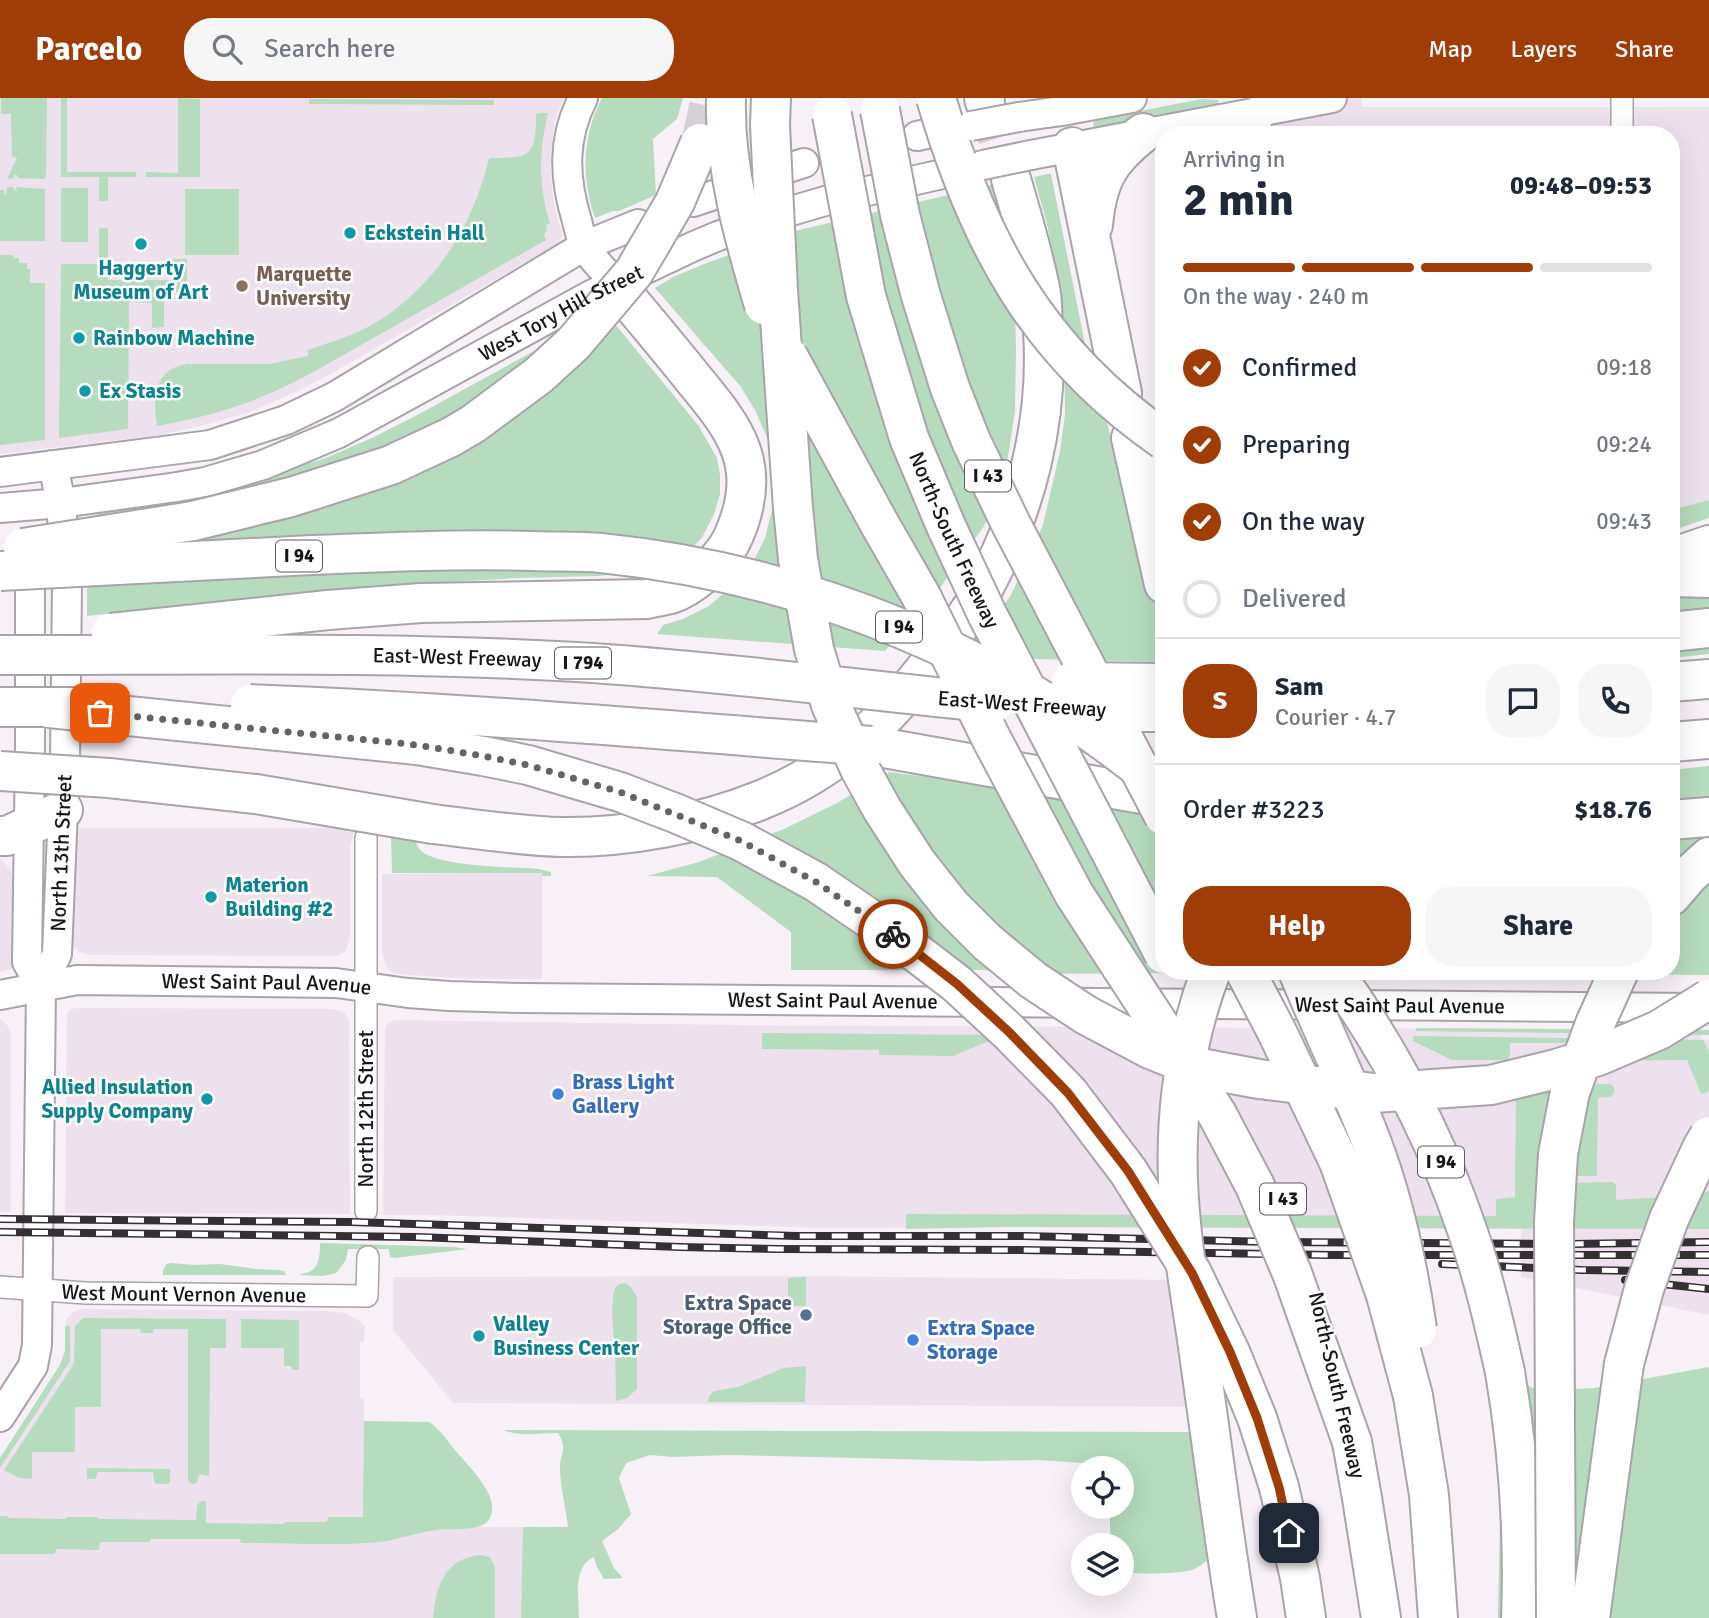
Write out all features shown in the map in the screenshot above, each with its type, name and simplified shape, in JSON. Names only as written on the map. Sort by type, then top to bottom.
[{"type":"highway","points":[[726,98],[728,150],[736,200],[767,314],[799,378],[921,596],[991,738],[1074,894],[1217,1114],[1255,1186],[1292,1273],[1352,1442]]},
{"type":"highway","name":"I 43","points":[[880,104],[900,215],[921,296],[950,388],[971,441],[1011,524],[1155,799]]},
{"type":"highway","name":"North-South Freeway","points":[[831,107],[866,296],[909,438],[987,614],[1155,937]]},
{"type":"highway","points":[[770,111],[778,290],[793,508],[798,559],[814,649],[831,705],[860,769],[882,809],[917,863],[951,906],[987,942],[1033,980],[1086,1015],[1150,1049],[1195,1067],[1259,1079],[1374,1093],[1491,1085],[1556,1069],[1598,1056],[1659,1030],[1709,999]]},
{"type":"highway","points":[[1091,241],[1094,211],[1107,169],[1126,146],[1137,116]]},
{"type":"highway","points":[[963,117],[960,173],[972,204],[1004,267],[1026,304],[1058,345],[1098,388],[1145,427],[1147,439],[1142,488],[1155,545]]},
{"type":"highway","points":[[1063,119],[1122,393]]},
{"type":"highway","points":[[0,552],[193,521],[291,497],[391,465],[451,437],[494,410],[540,375],[573,344],[634,272],[674,202],[700,143]]},
{"type":"highway","points":[[0,771],[109,778],[257,794],[433,824],[562,837],[623,834],[712,816],[759,801],[819,770],[881,721],[957,630],[983,591],[1022,500],[1037,443],[1044,383],[1044,345],[1041,296],[1033,255],[1008,167]]},
{"type":"highway","points":[[0,642],[421,603],[647,599],[677,592],[706,572],[730,545],[742,516],[747,486],[743,456],[734,431],[716,405],[631,303]]},
{"type":"highway","points":[[1680,555],[1709,545]]},
{"type":"highway","name":"I 94","points":[[0,571],[355,553],[482,550],[599,553],[689,566],[778,585],[910,631],[992,671],[1044,701],[1095,734],[1155,781]]},
{"type":"highway","points":[[1680,577],[1709,578]]},
{"type":"highway","points":[[1680,631],[1709,628]]},
{"type":"highway","name":"East-West Freeway","points":[[0,655],[391,656],[594,663],[706,671],[996,703],[1155,712]]},
{"type":"highway","points":[[706,671],[934,681],[1155,682]]},
{"type":"highway","points":[[1680,681],[1709,678]]},
{"type":"highway","points":[[0,707],[236,704],[381,709],[1057,761],[1155,766]]},
{"type":"highway","points":[[49,708],[417,745],[528,765],[620,792],[741,841],[816,882],[892,934],[965,992],[1009,1032],[1068,1093],[1128,1171],[1192,1273],[1230,1352],[1257,1418],[1279,1487],[1300,1578],[1306,1618]]},
{"type":"highway","points":[[1680,742],[1709,739]]},
{"type":"highway","points":[[873,746],[1155,796]]},
{"type":"highway","points":[[15,831],[63,810]]},
{"type":"highway","points":[[1680,820],[1709,817]]},
{"type":"highway","points":[[1680,886],[1709,857]]},
{"type":"highway","name":"North-South Freeway","points":[[1178,980],[1251,1123],[1313,1280],[1335,1357],[1362,1498],[1381,1618]]},
{"type":"highway","points":[[1207,980],[1189,1042],[1178,1118],[1177,1163],[1185,1258],[1237,1618]]},
{"type":"highway","points":[[1250,980],[1339,1162],[1386,1294],[1413,1396],[1429,1495],[1438,1618]]},
{"type":"highway","points":[[1302,980],[1364,1123],[1398,1229],[1422,1364],[1413,1396]]},
{"type":"highway","name":"I 94","points":[[1339,980],[1388,1054],[1426,1128],[1466,1226],[1483,1280],[1513,1418],[1522,1540],[1521,1618]]},
{"type":"highway","points":[[1556,1618],[1554,1222],[1558,1154],[1570,1093],[1594,1024],[1615,980]]},
{"type":"highway","points":[[1590,1618],[1624,1364],[1644,1289],[1669,1219],[1709,1136]]},
{"type":"street","points":[[583,98],[573,121],[566,164],[571,201],[584,246],[606,273]]},
{"type":"street","points":[[963,117],[1063,119],[1261,115],[1332,98]]},
{"type":"street","points":[[1622,98],[1622,126]]},
{"type":"street","points":[[1063,119],[1137,116]]},
{"type":"street","name":"West Tory Hill Street","points":[[14,507],[177,487],[263,465],[339,433],[589,296],[709,239],[832,199],[1008,167],[1063,119]]},
{"type":"street","name":"West Tory Hill Street","points":[[11,470],[210,445],[286,420],[334,397],[584,246],[638,224]]},
{"type":"street","name":"North 13th Street","points":[[0,1417],[33,1366],[36,1355],[41,986],[57,954],[63,810],[67,584],[61,503],[53,465]]},
{"type":"street","name":"North 13th Street","points":[[11,470],[14,507],[30,574],[15,831],[27,962],[41,986]]},
{"type":"street","name":"North 12th Street","points":[[366,838],[366,1211]]},
{"type":"street","name":"West Saint Paul Avenue","points":[[0,995],[77,980],[336,984],[449,996],[521,998],[1709,1008]]},
{"type":"street","name":"West Mount Vernon Avenue","points":[[0,1287],[86,1293],[367,1296],[368,1256]]},
{"type":"shaded area","name":"Marquette University","points":[[0,98],[564,98],[554,126],[550,166],[553,199],[562,235],[554,246],[325,377],[250,412],[159,435],[0,454]]},
{"type":"shaded area","points":[[1242,98],[1361,98],[1362,107],[1709,107],[1709,500],[1680,508],[1680,126],[1243,126]]},
{"type":"shaded area","name":"Materion Building #2","points":[[74,828],[355,828],[350,846],[350,935],[347,948],[337,956],[89,955],[77,951],[70,942]]},
{"type":"shaded area","points":[[0,858],[15,881],[15,965],[0,972]]},
{"type":"shaded area","points":[[542,873],[542,979],[471,979],[396,974],[388,969],[382,950],[382,874]]},
{"type":"shaded area","name":"Allied Insulation Supply Company","points":[[78,1008],[333,1009],[345,1013],[349,1020],[350,1214],[65,1213],[67,1017],[68,1012]]},
{"type":"shaded area","points":[[0,1019],[11,1034],[11,1212],[0,1212]]},
{"type":"shaded area","points":[[389,1022],[730,1025],[1698,1030],[1703,1039],[1709,1040],[1709,1315],[1521,1277],[1521,1229],[823,1228],[383,1215],[385,1028]]},
{"type":"shaded area","name":"Extra Space Storage","points":[[806,1276],[1185,1280],[1192,1407],[453,1403],[393,1330],[393,1277]]},
{"type":"shaded area","points":[[81,1309],[328,1311],[344,1313],[358,1320],[365,1326],[364,1342],[360,1342],[360,1398],[364,1398],[364,1525],[568,1528],[568,1618],[0,1618],[0,1458],[60,1365],[65,1351],[66,1320],[73,1312]]},
{"type":"green space","points":[[1,98],[47,98],[44,179],[18,178],[14,175],[14,178],[7,179],[17,158],[12,156],[11,114],[1,114]]},
{"type":"green space","points":[[61,98],[67,98],[67,172],[136,172],[136,177],[108,177],[108,201],[99,201],[99,177],[61,177]]},
{"type":"green space","points":[[178,98],[200,99],[200,177],[146,177],[146,172],[178,173]]},
{"type":"green space","points":[[602,98],[683,98],[677,119],[653,139],[656,195],[595,218],[587,187],[586,157],[590,127]]},
{"type":"green space","points":[[309,99],[494,100],[494,105],[309,104]]},
{"type":"green space","points":[[1203,99],[1218,100],[1219,107],[1094,130],[1093,123],[1099,119]]},
{"type":"green space","points":[[548,113],[541,168],[543,195],[550,223],[546,225],[546,240],[288,385],[227,409],[157,426],[155,406],[158,387],[167,372],[176,367],[187,364],[269,364],[308,356],[308,350],[361,331],[391,313],[412,296],[430,276],[461,233],[482,184],[489,158],[514,157],[528,152],[535,139],[536,114]]},
{"type":"green space","points":[[1051,174],[1085,344],[1121,474],[1155,461],[1155,662],[1036,659],[973,640],[1010,597],[1043,525],[1060,451],[1065,415],[1064,326],[1057,273],[1034,177]]},
{"type":"green space","points":[[995,184],[1007,233],[1015,310],[1015,411],[1004,483],[984,526],[937,592],[885,651],[657,634],[663,625],[709,606],[731,587],[755,558],[765,538],[774,502],[771,447],[756,412],[741,387],[655,288],[704,264],[795,231]]},
{"type":"green space","points":[[7,187],[12,187],[17,192],[16,187],[45,189],[45,241],[0,241],[0,190],[4,190],[6,195]]},
{"type":"green space","points":[[61,188],[88,188],[88,242],[61,242]]},
{"type":"green space","points":[[185,189],[239,189],[239,255],[185,255]]},
{"type":"green space","points":[[99,228],[108,228],[108,280],[172,280],[173,259],[187,259],[187,284],[180,292],[164,292],[164,327],[152,328],[152,301],[129,302],[128,429],[59,438],[61,264],[99,264]]},
{"type":"green space","points":[[0,255],[13,255],[14,258],[19,258],[19,263],[27,263],[30,283],[45,283],[45,440],[0,445]]},
{"type":"green space","points":[[605,312],[698,425],[717,458],[720,494],[703,536],[690,551],[658,570],[598,576],[362,587],[87,616],[87,534],[96,525],[97,511],[218,491],[326,458],[421,413]]},
{"type":"green space","points":[[1709,500],[1709,518],[1680,528],[1680,508]]},
{"type":"green space","points":[[1709,566],[1709,654],[1680,657],[1680,577]]},
{"type":"green space","points":[[1709,766],[1709,975],[1680,975],[1680,769]]},
{"type":"green space","points":[[889,772],[1155,812],[1155,973],[791,970],[791,932],[717,877],[647,876],[699,862],[784,829],[837,803]]},
{"type":"green space","points":[[391,836],[415,840],[420,850],[442,860],[539,869],[551,872],[551,876],[542,876],[542,873],[392,873]]},
{"type":"green space","points":[[1416,1028],[1709,1030],[1709,1035],[1416,1031]]},
{"type":"green space","points":[[762,1033],[994,1035],[995,1040],[953,1056],[879,1055],[879,1050],[762,1049]]},
{"type":"green space","points":[[1413,1036],[1703,1040],[1709,1051],[1709,1090],[1701,1094],[1687,1060],[1596,1061],[1592,1043],[1510,1043],[1507,1060],[1452,1060],[1413,1041]]},
{"type":"green space","points":[[1610,1084],[1614,1087],[1614,1094],[1598,1098],[1597,1176],[1566,1176],[1566,1183],[1613,1182],[1616,1185],[1616,1200],[1696,1195],[1709,1191],[1709,1229],[906,1229],[906,1214],[1496,1216],[1496,1199],[1515,1197],[1516,1090],[1520,1085]]},
{"type":"green space","points":[[320,1243],[467,1249],[395,1258],[390,1257],[389,1249],[348,1249],[346,1260],[336,1273],[323,1276],[299,1275],[316,1266]]},
{"type":"green space","points":[[167,1264],[220,1264],[278,1270],[284,1271],[286,1275],[163,1275]]},
{"type":"green space","points":[[806,1277],[806,1306],[790,1306],[788,1278]]},
{"type":"green space","points":[[625,1283],[637,1297],[637,1389],[627,1398],[616,1401],[613,1299],[617,1286]]},
{"type":"green space","points":[[83,1318],[226,1319],[226,1348],[210,1348],[209,1476],[199,1474],[194,1484],[188,1480],[188,1329],[153,1329],[153,1333],[141,1333],[140,1329],[101,1329],[101,1407],[75,1407],[75,1452],[32,1452],[32,1479],[19,1478],[4,1470],[73,1365],[75,1326]]},
{"type":"green space","points":[[241,1319],[299,1320],[299,1370],[284,1366],[284,1348],[241,1348]]},
{"type":"green space","points":[[65,1326],[70,1326],[70,1361],[0,1468],[0,1458],[60,1365],[65,1351]]},
{"type":"green space","points":[[806,1366],[805,1402],[708,1402],[714,1391],[738,1387],[784,1368]]},
{"type":"green space","points":[[1709,1367],[1709,1618],[1498,1618],[1500,1520],[1526,1385],[1540,1391],[1594,1388]]},
{"type":"green space","points":[[364,1421],[429,1422],[433,1425],[486,1489],[492,1502],[488,1521],[478,1527],[443,1529],[386,1541],[362,1543],[241,1543],[240,1539],[151,1539],[150,1542],[100,1542],[99,1550],[56,1549],[55,1554],[0,1554],[0,1516],[196,1520],[197,1505],[206,1501],[206,1523],[284,1524],[327,1522],[328,1517],[363,1517]]},
{"type":"green space","points":[[503,1430],[1191,1432],[1207,1561],[1192,1570],[1134,1572],[1134,1533],[1110,1533],[1110,1519],[1134,1519],[1134,1456],[1071,1456],[1071,1462],[650,1455],[626,1463],[619,1478],[631,1514],[618,1529],[602,1541],[614,1568],[623,1578],[604,1579],[594,1557],[582,1568],[580,1575],[579,1618],[521,1618],[523,1527],[568,1527],[560,1471],[563,1444],[558,1433]]},
{"type":"green space","points":[[87,1468],[170,1469],[170,1482],[156,1484],[153,1472],[98,1472],[95,1479],[87,1479]]},
{"type":"green space","points":[[469,1557],[490,1557],[495,1568],[495,1618],[433,1618],[440,1585],[451,1568]]},
{"type":"tunnel","points":[[700,143],[710,98]]},
{"type":"tunnel","points":[[985,102],[1011,179]]},
{"type":"railway","points":[[0,1219],[351,1222],[796,1236],[1024,1236],[1277,1242],[1571,1244],[1709,1242]]},
{"type":"railway","points":[[0,1232],[416,1237],[779,1249],[1330,1255],[1709,1255]]},
{"type":"railway","points":[[1442,1264],[1709,1272]]},
{"type":"railway","points":[[1625,1280],[1709,1289]]},
{"type":"way so far","points":[[100,713],[417,745],[528,765],[620,792],[741,841],[816,882],[893,934]]},
{"type":"place","name":"Eckstein Hall","points":[[350,233]]},
{"type":"place","name":"Haggerty Museum of Art","points":[[141,244]]},
{"type":"place","name":"Marquette University","points":[[242,286]]},
{"type":"place","name":"Rainbow Machine","points":[[79,338]]},
{"type":"place","name":"Ex Stasis","points":[[85,391]]},
{"type":"place","name":"Materion Building #2","points":[[211,897]]},
{"type":"place","name":"Brass Light Gallery","points":[[558,1094]]},
{"type":"place","name":"Allied Insulation Supply Company","points":[[207,1099]]},
{"type":"place","name":"Extra Space Storage Office","points":[[806,1315]]},
{"type":"place","name":"Valley Business Center","points":[[479,1336]]},
{"type":"place","name":"Extra Space Storage","points":[[913,1340]]},
{"type":"route","points":[[893,934],[957,984],[1009,1032],[1068,1093],[1128,1171],[1192,1273],[1230,1352],[1257,1418],[1279,1487],[1289,1533]]}]
